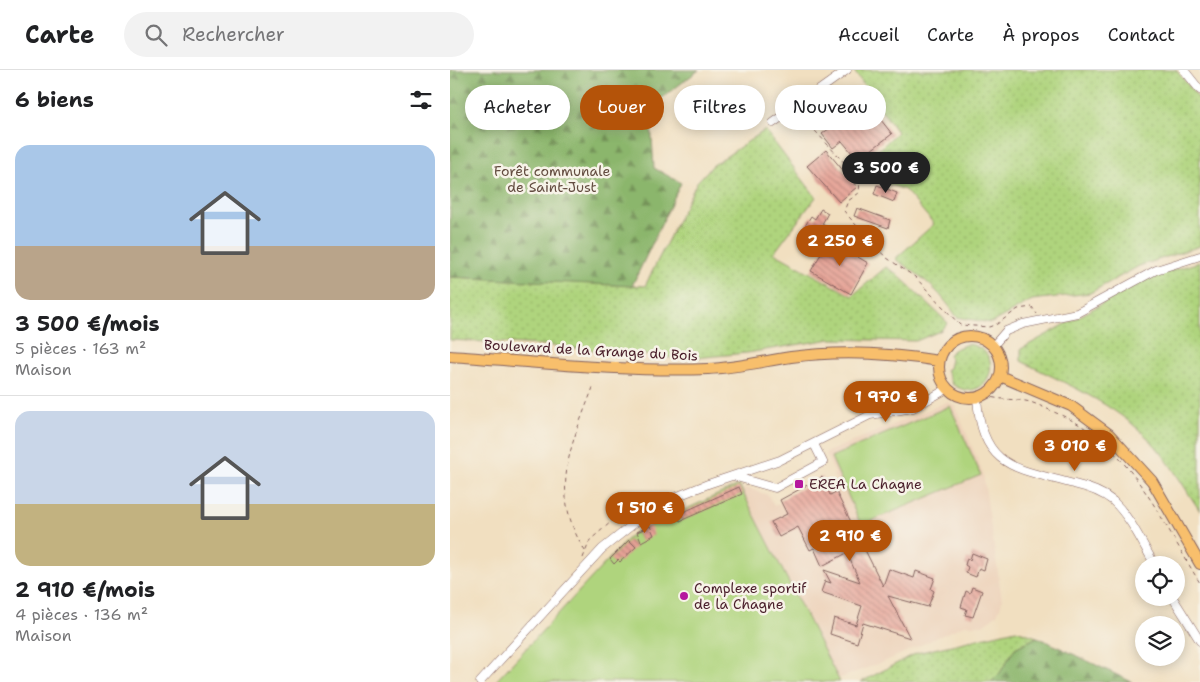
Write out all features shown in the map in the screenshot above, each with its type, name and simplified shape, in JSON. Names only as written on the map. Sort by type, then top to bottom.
[{"type":"main road","points":[[965,336],[980,337],[993,346],[1000,360],[1000,376],[992,390],[981,397],[961,397],[947,389],[940,376],[939,361],[946,347],[951,342],[965,336]]},
{"type":"main road","name":"Boulevard de la Grange du Bois","points":[[450,356],[668,370],[710,369],[792,357],[851,353],[897,354],[939,361]]},
{"type":"main road","points":[[1000,376],[1071,406],[1109,434],[1152,481],[1200,564]]},
{"type":"street","points":[[827,85],[847,70]]},
{"type":"street","points":[[1184,70],[1200,90]]},
{"type":"street","points":[[993,346],[1006,331],[1023,324],[1077,313],[1156,270],[1200,256]]},
{"type":"street","points":[[480,682],[602,549],[648,514],[674,498],[780,460],[870,415],[913,408],[947,389]]},
{"type":"street","points":[[981,397],[978,421],[988,447],[1002,461],[1022,470],[1081,485],[1099,492],[1112,501],[1131,523],[1150,556]]},
{"type":"street","points":[[733,476],[775,488],[822,462],[814,444]]},
{"type":"street","points":[[1178,606],[1200,641]]},
{"type":"path","points":[[814,130],[860,180],[859,193],[848,201],[844,212],[887,258],[915,277],[951,317],[960,324],[989,327],[997,324],[1018,309],[1032,307],[1041,321]]},
{"type":"path","points":[[585,551],[568,516],[565,474],[572,442],[594,385]]},
{"type":"path","points":[[981,397],[993,399],[1006,398],[1030,402],[1063,416],[1096,438],[1143,487],[1200,582]]},
{"type":"path","points":[[583,558],[590,540],[625,510],[648,514]]},
{"type":"shaded area","points":[[947,402],[955,406],[983,473],[1002,600],[1000,609],[996,615],[983,625],[964,625],[888,660],[838,679],[742,490],[747,488],[768,495],[774,506],[781,502],[780,500],[822,477],[823,480],[827,478],[830,483],[836,480],[833,475],[835,474],[825,453]]},
{"type":"green space","name":"Forêt communale de Saint-Just","points":[[450,70],[699,70],[679,85],[674,85],[674,89],[664,96],[664,85],[580,85],[580,130],[652,130],[654,168],[681,183],[632,286],[450,277]]},
{"type":"green space","points":[[1176,70],[1200,100],[1200,246],[1139,266],[1090,293],[1032,300],[991,323],[957,317],[943,298],[929,284],[895,259],[934,224],[905,190],[866,176],[862,167],[897,132],[886,116],[886,85],[864,85],[854,71]]},
{"type":"green space","points":[[765,130],[816,197],[774,253],[852,296],[886,267],[897,274],[948,323],[940,331],[916,341],[831,339],[747,353],[684,359],[543,345],[450,340],[450,277],[645,286],[697,182],[712,166]]},
{"type":"green space","points":[[1200,262],[1200,511],[1167,461],[1148,438],[1114,411],[1078,389],[1021,361],[1021,349],[1150,277]]},
{"type":"green space","points":[[967,344],[980,348],[988,356],[991,365],[989,375],[984,384],[976,389],[965,390],[952,384],[946,370],[949,368],[951,359],[949,355],[953,350]]},
{"type":"green space","points":[[950,406],[981,475],[861,525],[831,457]]},
{"type":"green space","name":"Complexe sportif de la Chagne","points":[[739,485],[840,682],[495,682],[632,534]]},
{"type":"green space","points":[[1016,630],[1037,637],[1015,648],[1000,673],[991,682],[861,682],[917,653]]},
{"type":"green space","points":[[1037,637],[1132,682],[991,682],[1000,673],[1015,648]]},
{"type":"building","points":[[886,126],[892,134],[858,160],[842,141],[833,148],[822,134],[827,130],[886,130]]},
{"type":"building","points":[[826,150],[857,187],[839,202],[807,166]]},
{"type":"building","points":[[877,185],[897,193],[894,202],[874,194]]},
{"type":"building","points":[[857,208],[890,220],[888,228],[854,216]]},
{"type":"building","points":[[821,209],[828,213],[822,224],[839,234],[834,242],[805,226],[811,216],[815,219]]},
{"type":"building","points":[[829,240],[868,263],[851,294],[811,271]]},
{"type":"building","points":[[822,477],[830,495],[836,492],[883,586],[889,569],[914,578],[916,571],[935,578],[931,589],[934,591],[928,607],[888,596],[910,638],[863,623],[857,643],[830,634],[834,618],[856,625],[862,606],[821,592],[825,581],[831,583],[824,570],[860,582],[847,553],[822,566],[814,548],[810,550],[798,527],[779,537],[771,522],[787,514],[780,500]]},
{"type":"building","points":[[739,487],[742,494],[680,521],[677,515]]},
{"type":"building","points":[[650,526],[654,535],[641,542],[637,532]]},
{"type":"building","points":[[629,540],[636,547],[620,562],[618,560],[614,564],[610,559]]},
{"type":"building","points":[[972,553],[987,559],[984,570],[979,568],[976,577],[966,573],[968,567],[965,565],[967,558],[970,560]]},
{"type":"building","points":[[972,587],[982,591],[973,617],[965,615],[967,609],[961,607],[966,591],[970,593]]},
{"type":"place","name":"EREA La Chagne","points":[[799,484]]},
{"type":"place","name":"Complexe sportif de la Chagne","points":[[684,596]]}]
